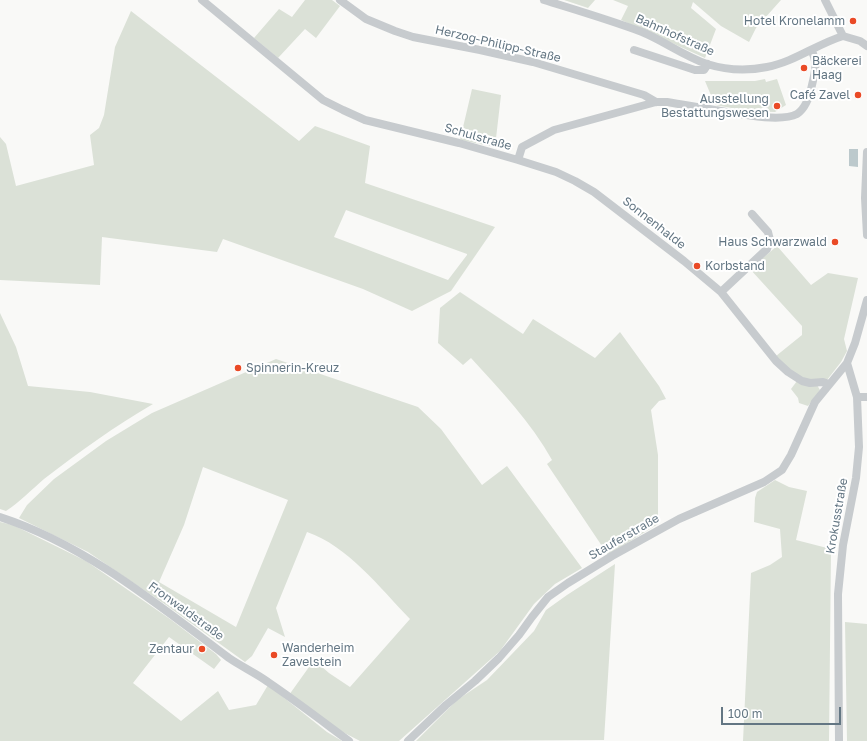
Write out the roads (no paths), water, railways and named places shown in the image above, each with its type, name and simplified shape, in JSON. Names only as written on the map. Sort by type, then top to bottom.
[{"type":"street","name":"Schulstraße","points":[[202,0],[324,100],[343,110],[365,120],[518,160],[522,148],[554,130],[629,108],[656,102],[667,102],[744,115],[790,116],[803,109],[810,95],[815,57],[811,50]]},
{"type":"street","name":"Herzog-Philipp-Straße","points":[[340,0],[366,19],[413,37],[533,62],[644,95],[656,102]]},
{"type":"street","name":"Bahnhofstraße","points":[[544,0],[650,36],[708,64],[736,69],[766,68],[811,50],[829,40],[843,36]]},
{"type":"street","points":[[825,0],[843,36],[860,41],[867,46]]},
{"type":"street","points":[[634,50],[695,70],[704,70],[708,64]]},
{"type":"street","points":[[867,152],[864,198],[867,235]]},
{"type":"street","name":"Sonnenhalde","points":[[518,160],[556,172],[594,192],[684,261],[720,292],[776,361],[788,372],[802,381],[810,383],[823,382],[829,384]]},
{"type":"street","points":[[720,292],[767,249],[770,240],[768,232],[752,214]]},
{"type":"street","points":[[847,363],[855,343],[867,300]]},
{"type":"street","name":"Stauferstraße","points":[[408,741],[499,658],[548,598],[568,583],[612,556],[679,519],[764,482],[782,470],[791,455],[815,402],[847,363]]},
{"type":"street","name":"Krokusstraße","points":[[839,741],[838,594],[843,545],[856,478],[859,447],[857,397],[847,363]]},
{"type":"street","points":[[857,397],[867,397]]},
{"type":"street","name":"Fronwaldstraße","points":[[0,517],[35,531],[87,557],[135,588],[231,659],[267,681],[349,741]]},
{"type":"place","name":"Hotel Kronelamm","points":[[853,21]]},
{"type":"place","name":"Bäckerei Haag","points":[[804,68]]},
{"type":"place","name":"Café Zavel","points":[[858,95]]},
{"type":"place","name":"Ausstellung Bestattungswesen","points":[[777,106]]},
{"type":"place","name":"Haus Schwarzwald","points":[[835,242]]},
{"type":"place","name":"Korbstand","points":[[697,266]]},
{"type":"place","name":"Spinnerin-Kreuz","points":[[238,368]]},
{"type":"place","name":"Zentaur","points":[[202,649]]},
{"type":"place","name":"Wanderheim Zavelstein","points":[[274,655]]}]
